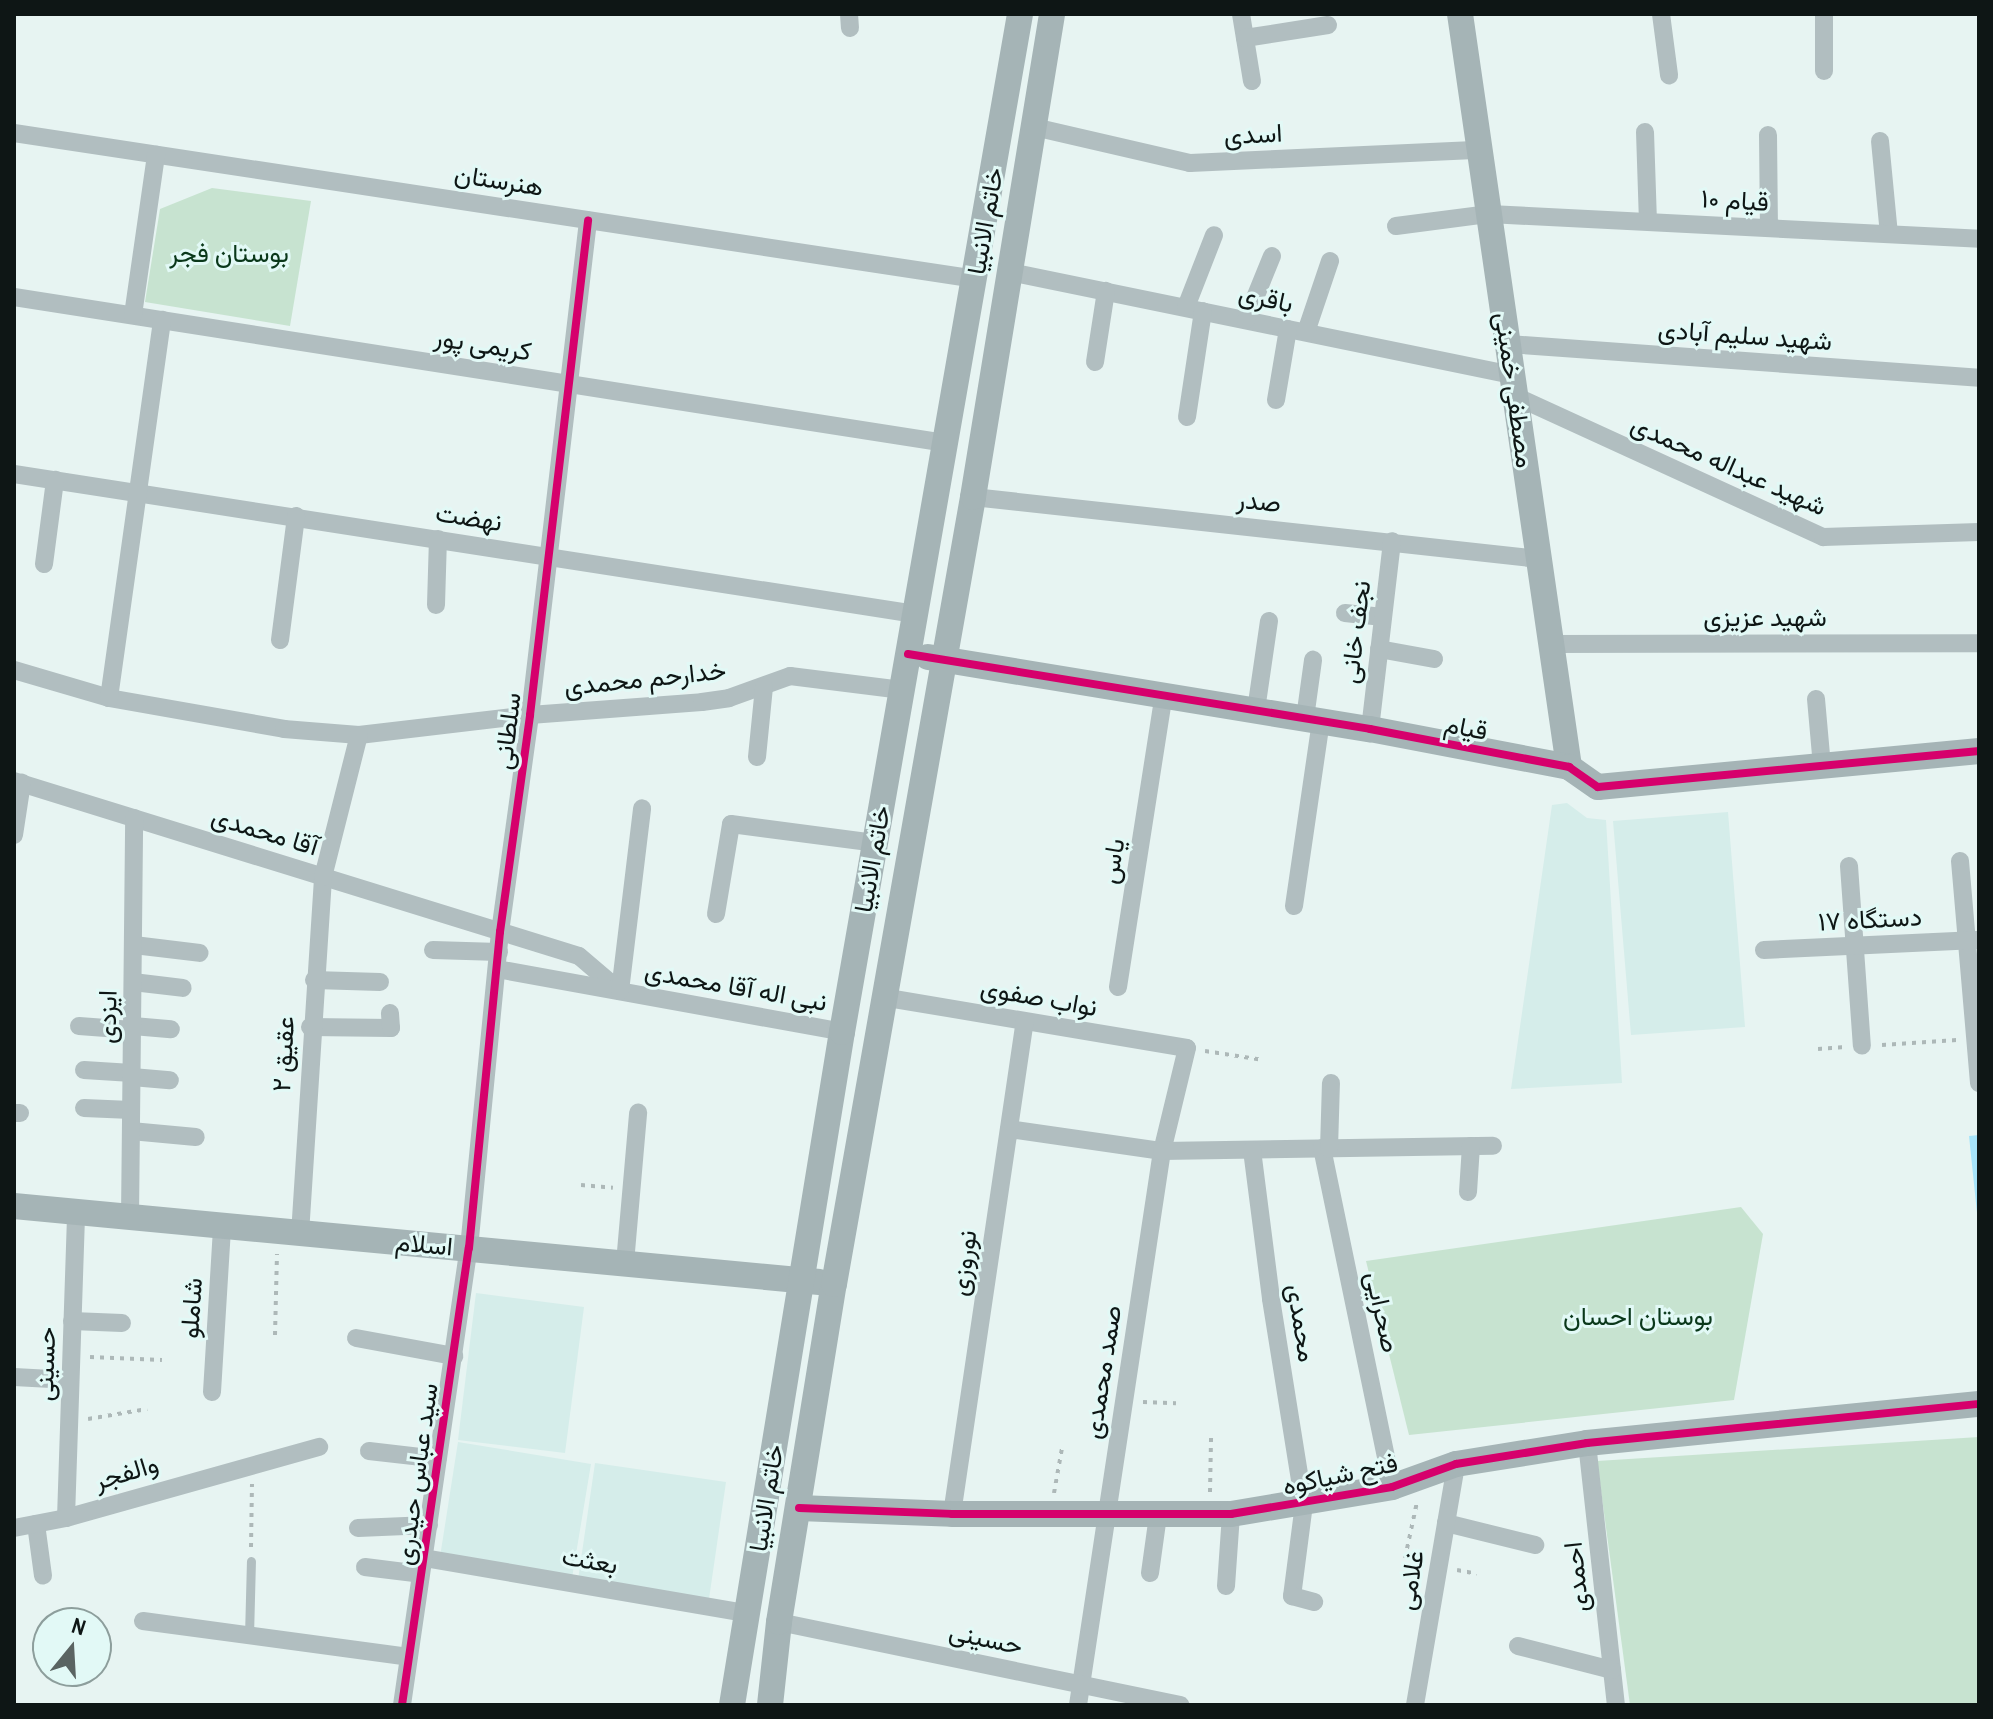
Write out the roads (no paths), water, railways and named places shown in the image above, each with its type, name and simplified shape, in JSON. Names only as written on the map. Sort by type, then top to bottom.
[{"type":"street","name":"خاتم الانبیا","points":[[732,1705],[842,1032],[1020,14]]},
{"type":"street","name":"خاتم الانبیا","points":[[770,1705],[779,1622],[834,1284],[882,997],[973,497],[1052,14]]},
{"type":"street","points":[[1241,14],[1252,81]]},
{"type":"street","name":"مصطفی خمینی","points":[[1460,14],[1569,767]]},
{"type":"street","points":[[1661,14],[1669,75]]},
{"type":"street","points":[[1824,14],[1824,71]]},
{"type":"street","points":[[1245,38],[1328,25]]},
{"type":"street","name":"اسدی","points":[[1034,127],[1190,163],[1480,150]]},
{"type":"street","points":[[1645,132],[1648,221]]},
{"type":"street","name":"هنرستان","points":[[14,133],[976,279]]},
{"type":"street","points":[[1768,135],[1769,228]]},
{"type":"street","points":[[1880,141],[1889,234]]},
{"type":"street","points":[[133,315],[156,155]]},
{"type":"street","name":"قیام ۱۰","points":[[1396,226],[1489,214],[1979,239]]},
{"type":"street","name":"سلطانی","points":[[469,1248],[500,932],[530,715],[546,556],[588,220]]},
{"type":"street","points":[[1187,417],[1194,309],[1214,235]]},
{"type":"street","points":[[1246,320],[1272,256]]},
{"type":"street","points":[[1276,400],[1297,330],[1330,261]]},
{"type":"street","name":"باقری","points":[[1010,272],[1297,330],[1514,385]]},
{"type":"street","points":[[1095,362],[1106,291]]},
{"type":"street","name":"کریمی پور","points":[[14,297],[945,443]]},
{"type":"street","points":[[109,698],[162,320]]},
{"type":"street","name":"شهید سلیم آبادی","points":[[1508,344],[1979,378]]},
{"type":"street","name":"شهید عبداله محمدی","points":[[1514,385],[1823,537],[1979,532]]},
{"type":"street","name":"نهضت","points":[[14,474],[915,614]]},
{"type":"street","points":[[44,564],[55,480]]},
{"type":"street","name":"صدر","points":[[973,497],[1539,559]]},
{"type":"street","points":[[280,640],[296,516]]},
{"type":"street","points":[[436,605],[438,539]]},
{"type":"street","name":"نجف خانی","points":[[1370,729],[1392,541]]},
{"type":"street","points":[[1345,613],[1383,617]]},
{"type":"street","points":[[1256,710],[1269,621]]},
{"type":"street","name":"شهید عزیزی","points":[[1551,644],[1979,643]]},
{"type":"street","points":[[1379,649],[1434,659]]},
{"type":"street","name":"قیام","points":[[908,654],[1370,729],[1569,767],[1598,787],[1979,751]]},
{"type":"street","points":[[1294,906],[1313,720],[1313,660]]},
{"type":"street","name":"خدارحم محمدی","points":[[14,670],[109,698],[284,729],[359,735],[530,715],[702,702],[764,687],[790,676],[804,675],[902,690]]},
{"type":"street","points":[[757,757],[764,687]]},
{"type":"street","name":"یاس","points":[[1118,987],[1164,694]]},
{"type":"street","points":[[1816,699],[1822,766]]},
{"type":"street","name":"عقیق ۲","points":[[289,1233],[323,877],[359,735]]},
{"type":"street","points":[[14,835],[18,782]]},
{"type":"street","name":"آقا محمدی","points":[[18,782],[500,932]]},
{"type":"street","points":[[620,991],[642,808]]},
{"type":"street","name":"ایزدی","points":[[130,1217],[134,818]]},
{"type":"street","points":[[716,914],[731,824],[875,843]]},
{"type":"street","points":[[1960,861],[1973,940],[1979,1083]]},
{"type":"street","points":[[1849,866],[1862,1046]]},
{"type":"street","name":"نبی اله آقا محمدی","points":[[500,932],[579,956],[620,991]]},
{"type":"street","name":"۱۷ دستگاه","points":[[1764,950],[1973,940]]},
{"type":"street","points":[[134,945],[200,953]]},
{"type":"street","name":"نبی اله آقا محمدی","points":[[433,950],[498,960],[620,991],[842,1032]]},
{"type":"street","points":[[314,980],[380,982]]},
{"type":"street","points":[[133,982],[183,988]]},
{"type":"street","name":"نواب صفوی","points":[[882,997],[1187,1048]]},
{"type":"street","points":[[310,1027],[391,1028],[390,1013]]},
{"type":"street","name":"نوروزی","points":[[952,1514],[1025,1021]]},
{"type":"street","points":[[79,1026],[171,1029]]},
{"type":"street","name":"صمد محمدی","points":[[1078,1705],[1162,1151],[1187,1048]]},
{"type":"street","points":[[84,1070],[170,1080]]},
{"type":"street","name":"صحرایی","points":[[1331,1083],[1326,1148],[1392,1487]]},
{"type":"street","points":[[84,1108],[131,1110]]},
{"type":"street","points":[[625,1263],[638,1113]]},
{"type":"street","points":[[1009,1129],[1162,1151],[1493,1146]]},
{"type":"street","points":[[131,1131],[196,1137]]},
{"type":"street","points":[[1468,1192],[1471,1146]]},
{"type":"street","name":"محمدی","points":[[1252,1150],[1271,1299],[1304,1504],[1292,1596],[1314,1602]]},
{"type":"street","name":"اسلام","points":[[14,1206],[834,1284]]},
{"type":"street","name":"حسینی","points":[[66,1518],[76,1212]]},
{"type":"street","name":"شاملو","points":[[212,1392],[222,1227]]},
{"type":"street","name":"سید عباس حیدری","points":[[402,1705],[469,1248]]},
{"type":"street","points":[[72,1321],[122,1323]]},
{"type":"street","points":[[356,1338],[454,1356]]},
{"type":"street","points":[[14,1377],[70,1380]]},
{"type":"street","name":"فتح شیاکوه","points":[[799,1508],[952,1514],[1220,1514],[1304,1504],[1392,1487],[1456,1464],[1587,1443],[1979,1404]]},
{"type":"street","name":"احمدی","points":[[1587,1443],[1616,1705]]},
{"type":"street","name":"والفجر","points":[[14,1528],[66,1518],[319,1447]]},
{"type":"street","points":[[369,1451],[438,1459]]},
{"type":"street","name":"غلامی","points":[[1415,1705],[1456,1464]]},
{"type":"street","points":[[1220,1514],[1226,1586]]},
{"type":"street","points":[[1150,1573],[1158,1515]]},
{"type":"street","points":[[1446,1523],[1535,1545]]},
{"type":"street","points":[[36,1524],[43,1576]]},
{"type":"street","points":[[358,1528],[429,1525]]},
{"type":"street","name":"بعثت","points":[[365,1567],[422,1566],[747,1613]]},
{"type":"street","points":[[143,1621],[409,1657]]},
{"type":"street","name":"حسینی","points":[[779,1622],[1181,1705]]},
{"type":"street","points":[[1518,1646],[1612,1670]]},
{"type":"lane","points":[[249,1636],[251,1561]]},
{"type":"water","points":[[1979,1135],[1979,1232],[1969,1136]]},
{"type":"park label","name":"بوستان فجر","points":[[229,253]]},
{"type":"park label","name":"بوستان احسان","points":[[1638,1316]]}]
